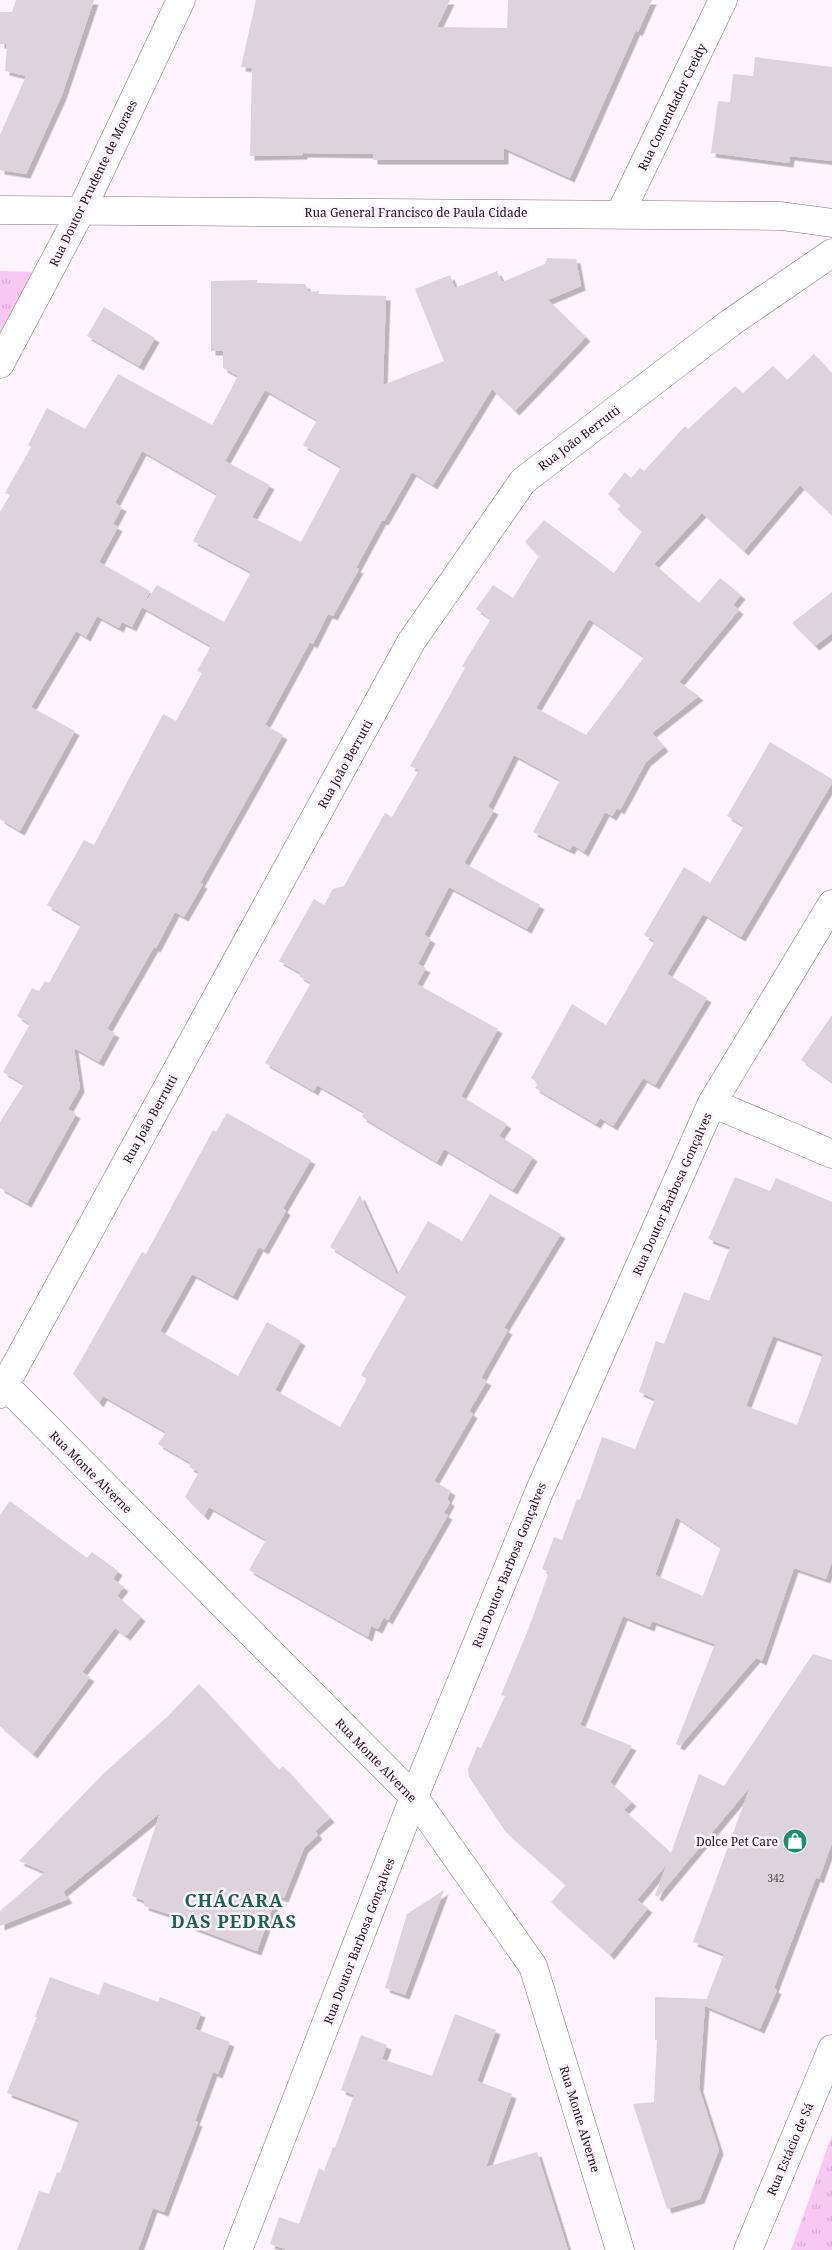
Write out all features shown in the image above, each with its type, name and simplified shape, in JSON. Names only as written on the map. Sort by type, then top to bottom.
[{"type":"street","name":"Rua Doutor Prudente de Moraes","points":[[0,364],[82,210],[181,0]]},
{"type":"street","name":"Rua Comendador Creidy","points":[[620,214],[724,0]]},
{"type":"street","name":"Rua General Francisco de Paula Cidade","points":[[0,210],[780,216],[832,222]]},
{"type":"street","name":"Rua João Berrutti","points":[[2,1390],[411,642],[523,481],[730,323],[832,253]]},
{"type":"street","name":"Rua Doutor Barbosa Gonçalves","points":[[238,2250],[414,1797],[540,1490],[712,1104],[832,904]]},
{"type":"street","points":[[712,1104],[832,1154]]},
{"type":"street","name":"Rua Monte Alverne","points":[[2,1390],[414,1797],[533,1966],[620,2250]]},
{"type":"street","name":"Rua Estácio de Sá","points":[[748,2250],[832,2049]]},
{"type":"green space","points":[[0,271],[35,272],[0,335]]},
{"type":"green space","points":[[832,2135],[832,2250],[791,2250]]},
{"type":"building","points":[[16,0],[94,0],[62,95],[26,174],[0,170],[0,135],[26,76],[5,71],[7,44],[0,44],[0,12],[12,12]]},
{"type":"building","points":[[256,0],[450,0],[437,27],[507,28],[508,0],[652,0],[638,32],[636,30],[570,178],[504,148],[504,160],[373,160],[373,154],[303,153],[303,155],[250,156],[252,68],[241,67]]},
{"type":"building","points":[[755,57],[832,67],[832,161],[790,156],[789,163],[711,153],[718,101],[730,102],[733,74],[753,76]]},
{"type":"building","points":[[547,258],[576,259],[581,286],[548,300],[586,337],[515,411],[492,389],[433,485],[412,472],[384,521],[382,520],[356,568],[359,569],[333,616],[328,614],[313,644],[310,642],[265,725],[283,735],[200,883],[203,884],[184,917],[175,912],[156,948],[154,947],[107,1029],[115,1033],[99,1062],[74,1048],[80,1088],[68,1109],[76,1114],[27,1203],[0,1188],[0,1122],[24,1084],[3,1072],[30,1024],[17,1016],[32,988],[39,991],[45,981],[49,983],[81,925],[47,905],[84,840],[94,845],[163,714],[176,721],[202,673],[197,671],[211,646],[142,607],[132,627],[122,622],[119,628],[97,616],[86,637],[76,631],[31,707],[75,731],[20,831],[0,819],[0,512],[10,495],[5,493],[31,447],[28,445],[47,408],[85,429],[118,374],[212,425],[238,376],[223,368],[223,351],[211,351],[211,281],[257,280],[257,283],[305,284],[309,292],[319,291],[319,294],[386,296],[383,385],[444,361],[415,289],[450,275],[455,288],[497,271],[502,282],[545,264]],"holes":[[[265,390],[317,420],[303,445],[341,467],[301,542],[252,517],[270,485],[225,461]],[[142,451],[217,494],[193,541],[251,572],[224,622],[157,585],[142,607],[150,591],[99,562],[118,527],[113,524],[122,507],[115,503]]]},
{"type":"building","points":[[104,307],[155,338],[139,366],[87,336]]},
{"type":"building","points":[[814,354],[832,374],[832,515],[800,485],[744,551],[702,513],[654,564],[699,603],[720,578],[741,595],[733,605],[739,610],[679,682],[699,696],[652,733],[664,747],[646,762],[620,810],[617,808],[612,816],[605,812],[584,852],[573,845],[570,850],[533,832],[560,780],[514,755],[488,807],[494,810],[464,863],[540,905],[527,929],[449,887],[424,935],[431,939],[418,964],[426,968],[417,984],[498,1029],[461,1096],[507,1124],[499,1136],[533,1157],[513,1190],[444,1149],[437,1162],[362,1117],[364,1112],[317,1085],[314,1091],[265,1063],[311,983],[299,976],[301,973],[279,961],[314,899],[324,905],[333,889],[344,886],[385,813],[392,817],[419,770],[410,766],[465,668],[462,666],[491,619],[476,609],[493,585],[513,598],[539,556],[525,542],[544,520],[614,573],[642,531],[617,509],[621,506],[608,494],[625,472],[631,478],[640,468],[644,471],[685,426],[688,429],[735,386],[743,393],[773,366],[787,380]],"holes":[[[589,619],[644,657],[586,735],[536,708]]]},
{"type":"building","points":[[832,592],[832,633],[815,646],[792,623]]},
{"type":"building","points":[[770,742],[832,779],[832,783],[741,937],[703,914],[667,974],[707,998],[655,1085],[643,1078],[613,1126],[600,1118],[596,1124],[535,1088],[538,1083],[531,1078],[572,1004],[606,1025],[655,941],[644,935],[684,867],[710,883],[744,826],[727,816]]},
{"type":"building","points":[[832,1015],[832,1082],[801,1060]]},
{"type":"building","points":[[227,1113],[311,1160],[283,1208],[286,1211],[264,1250],[259,1247],[233,1296],[192,1274],[160,1331],[238,1376],[267,1322],[301,1341],[275,1390],[340,1427],[367,1379],[361,1375],[407,1295],[330,1247],[360,1195],[397,1275],[428,1221],[462,1241],[490,1194],[561,1234],[504,1328],[508,1330],[481,1378],[487,1381],[469,1411],[473,1414],[434,1481],[451,1491],[447,1499],[450,1502],[444,1513],[448,1515],[388,1620],[384,1617],[378,1629],[371,1626],[368,1637],[249,1570],[266,1540],[209,1507],[204,1516],[185,1497],[199,1472],[189,1467],[191,1463],[158,1444],[166,1432],[103,1396],[99,1403],[73,1374],[142,1252],[146,1254],[213,1130],[216,1132]]},
{"type":"building","points":[[735,1177],[770,1191],[776,1178],[832,1202],[832,1561],[826,1579],[794,1568],[762,1661],[756,1658],[680,1746],[676,1744],[715,1644],[652,1621],[650,1627],[623,1616],[580,1725],[632,1746],[610,1782],[632,1802],[624,1810],[671,1853],[699,1774],[724,1786],[813,1654],[832,1660],[832,1843],[819,1879],[816,1877],[774,1988],[777,1990],[760,2029],[705,2006],[699,2088],[719,2150],[700,2199],[667,2209],[633,2104],[654,2102],[657,2040],[655,2040],[655,1997],[706,1999],[705,2003],[724,1954],[693,1942],[750,1787],[658,1897],[655,1895],[667,1864],[637,1900],[648,1908],[610,1955],[551,1902],[566,1885],[505,1831],[469,1777],[468,1769],[477,1747],[481,1748],[505,1696],[501,1695],[528,1630],[549,1572],[542,1569],[554,1537],[562,1540],[577,1499],[580,1500],[602,1437],[635,1449],[655,1399],[639,1392],[656,1341],[664,1344],[684,1292],[709,1301],[730,1247],[708,1239]],"holes":[[[773,1336],[823,1354],[797,1425],[746,1406]],[[676,1517],[721,1547],[703,1596],[655,1575]]]},
{"type":"building","points":[[10,1501],[87,1558],[92,1552],[118,1571],[113,1579],[124,1587],[117,1596],[141,1617],[126,1636],[115,1628],[82,1672],[90,1677],[33,1754],[0,1726],[0,1515]]},
{"type":"building","points":[[199,1684],[279,1770],[283,1766],[330,1818],[315,1831],[318,1835],[304,1848],[284,1898],[277,1896],[257,1951],[190,1926],[192,1922],[144,1906],[145,1901],[132,1896],[160,1813],[63,1892],[68,1899],[0,1926],[0,1911],[45,1872],[19,1861],[104,1773],[167,1717]]},
{"type":"building","points":[[444,1890],[405,1995],[385,1988],[407,1914]]},
{"type":"building","points":[[50,1977],[99,1995],[104,1982],[158,2002],[160,1997],[201,2013],[195,2029],[230,2042],[218,2074],[213,2072],[195,2121],[198,2122],[164,2212],[153,2208],[138,2250],[17,2250],[39,2191],[49,2194],[57,2172],[60,2173],[79,2120],[7,2093],[37,2017],[35,2017]]},
{"type":"building","points":[[455,2014],[496,2030],[477,2081],[512,2094],[486,2167],[537,2152],[568,2250],[288,2250],[270,2244],[279,2217],[299,2224],[319,2168],[324,2171],[333,2147],[335,2148],[354,2095],[341,2090],[361,2035],[387,2045],[382,2059],[432,2076]]},
{"type":"place","name":"Dolce Pet Care","points":[[795,1841]]},
{"type":"district","name":"CHÁCARA DAS PEDRAS","points":[[234,1910]]}]
